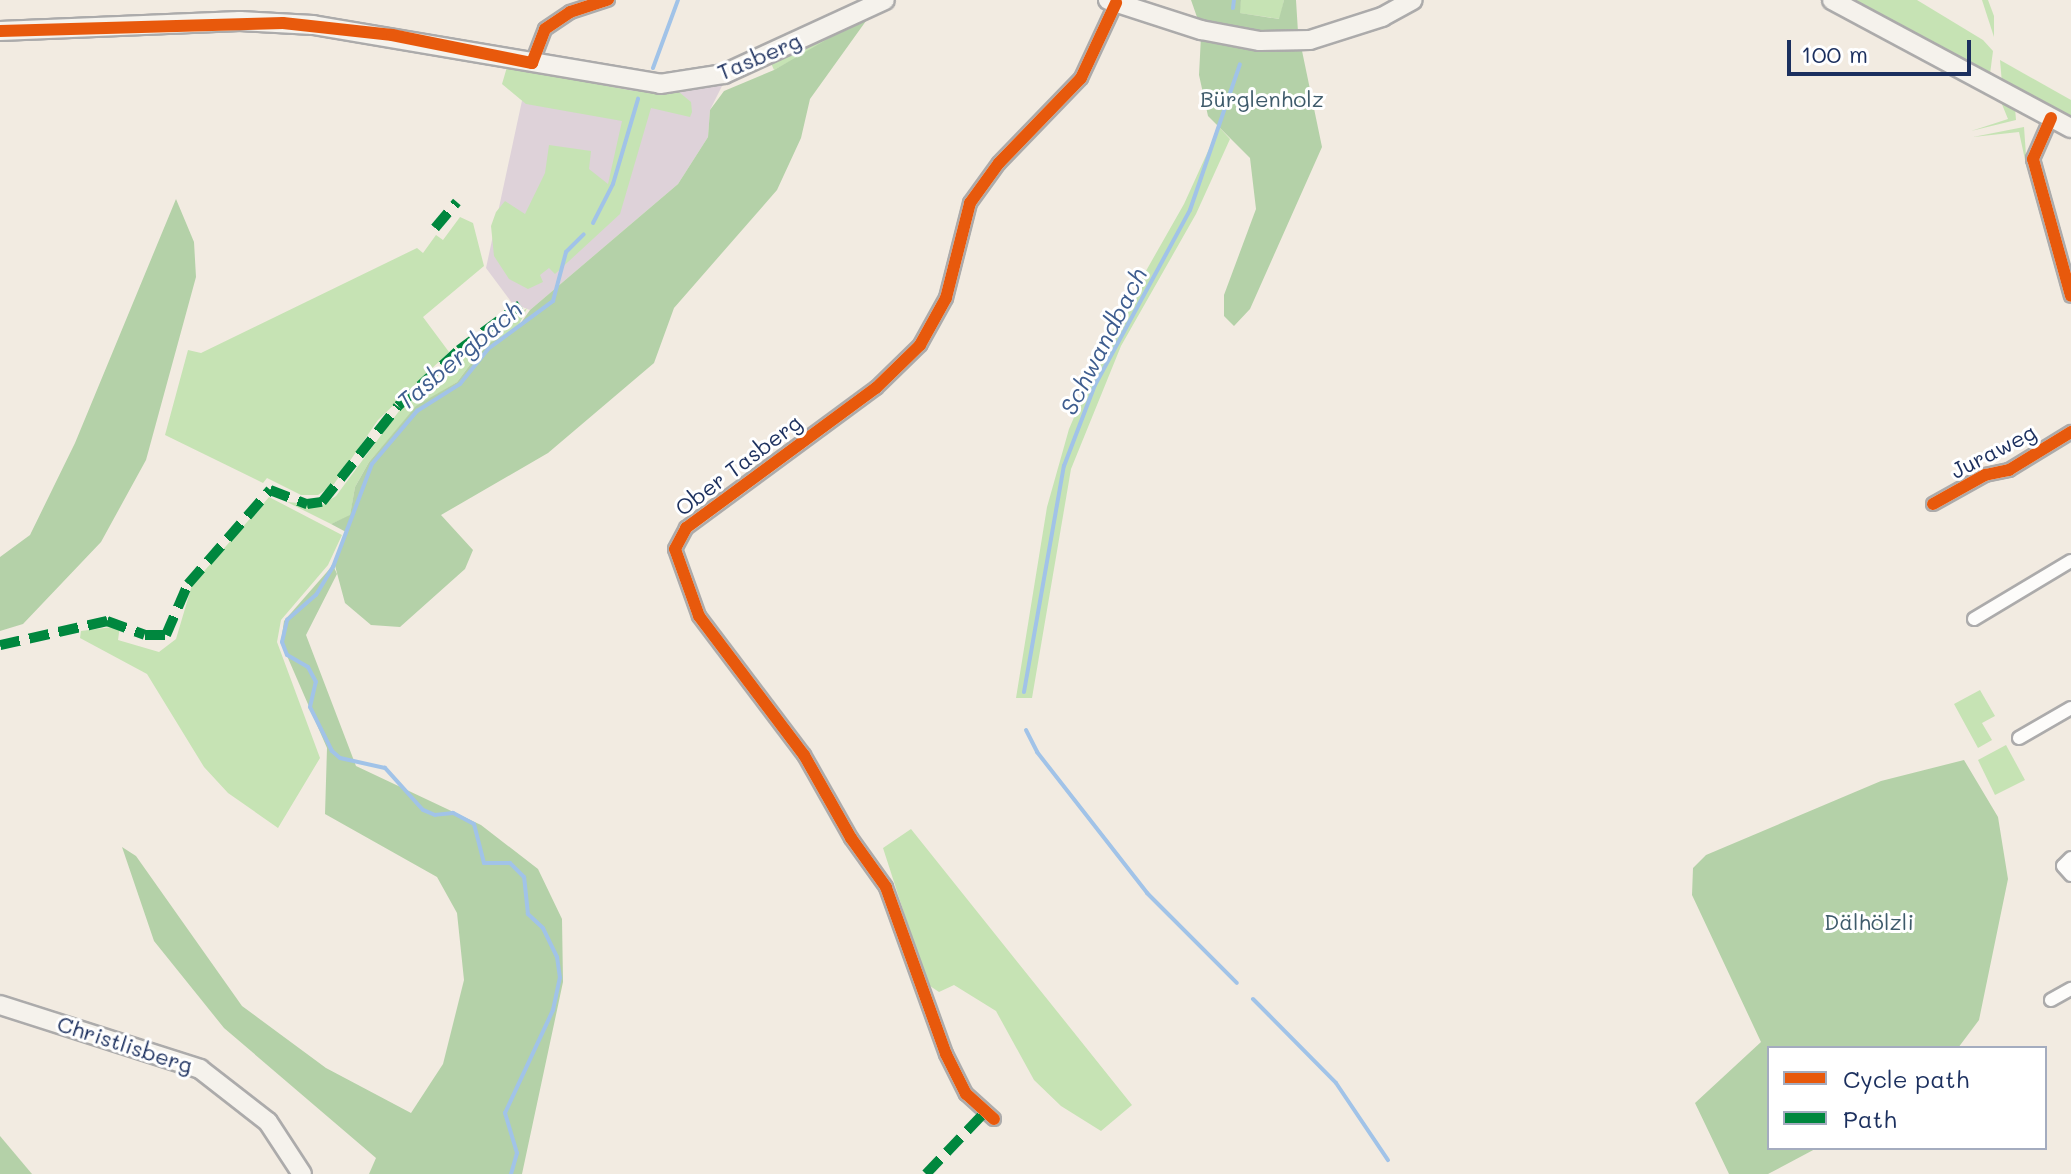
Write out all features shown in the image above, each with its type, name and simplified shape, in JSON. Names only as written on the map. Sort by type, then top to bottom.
[{"type":"main road","name":"Tasberg","points":[[0,31],[283,23],[379,33],[630,82],[701,79],[750,64],[885,0]]},
{"type":"main road","points":[[1112,1],[1201,30],[1260,41],[1310,40],[1382,17],[1413,0]]},
{"type":"main road","points":[[1832,0],[2071,128]]},
{"type":"main road","name":"Christlisberg","points":[[0,1005],[200,1069],[268,1122],[302,1174]]},
{"type":"street","points":[[532,63],[545,29],[570,12],[608,0]]},
{"type":"street","name":"Ober Tasberg","points":[[994,1119],[966,1094],[946,1054],[886,887],[851,838],[804,755],[699,616],[675,549],[686,528],[876,388],[920,345],[946,298],[970,203],[999,163],[1081,78],[1112,1]]},
{"type":"street","points":[[2051,118],[2033,159],[2071,296]]},
{"type":"street","points":[[2071,421],[2071,433]]},
{"type":"street","name":"Juraweg","points":[[1933,504],[1985,475],[2009,470],[2071,433]]},
{"type":"street","points":[[1974,619],[2071,561]]},
{"type":"street","points":[[2019,738],[2071,708]]},
{"type":"street","points":[[2071,858],[2063,866],[2071,875]]},
{"type":"street","points":[[2051,1000],[2071,989]]},
{"type":"shaded area","points":[[529,68],[630,78],[720,72],[723,84],[710,110],[708,137],[678,184],[530,310],[512,303],[486,268]]},
{"type":"green space","name":"Bürglenholz","points":[[1191,0],[1241,0],[1240,13],[1279,19],[1284,0],[1296,0],[1298,32],[1242,31],[1198,20]]},
{"type":"green space","points":[[1241,0],[1284,0],[1280,19],[1239,13]]},
{"type":"green space","points":[[1846,0],[1917,0],[1983,40],[1993,51],[1990,74],[1986,77]]},
{"type":"green space","points":[[1982,0],[1988,0],[1994,16],[1994,37]]},
{"type":"green space","points":[[871,14],[859,24],[774,70],[770,61]]},
{"type":"green space","points":[[871,14],[810,99],[801,138],[777,190],[674,308],[654,363],[548,453],[441,515],[473,550],[465,569],[400,627],[371,625],[345,603],[334,562],[346,532],[331,524],[350,515],[355,487],[369,462],[416,406],[457,382],[484,346],[518,327],[530,310],[678,184],[708,137],[710,110],[724,91],[774,70]]},
{"type":"green space","name":"Bürglenholz","points":[[1201,36],[1301,46],[1322,147],[1250,309],[1234,326],[1224,316],[1224,295],[1256,209],[1250,158],[1208,116],[1199,75]]},
{"type":"green space","points":[[2000,60],[2071,100],[2071,120],[2002,83]]},
{"type":"green space","points":[[507,67],[634,91],[679,92],[691,102],[692,112],[690,117],[651,108],[620,214],[555,274],[549,268],[540,275],[543,282],[528,289],[509,279],[494,256],[491,226],[496,212],[505,201],[525,214],[545,173],[549,145],[591,151],[589,169],[608,184],[622,121],[526,104],[502,84]]},
{"type":"green space","points":[[1999,97],[2015,108],[2016,120],[1971,131],[2008,119]]},
{"type":"green space","points":[[1219,127],[1230,139],[1196,214],[1121,346],[1071,469],[1032,698],[1016,698],[1047,507],[1069,429],[1109,336],[1184,204]]},
{"type":"green space","points":[[2024,127],[2027,169],[2019,132],[1973,137]]},
{"type":"green space","points":[[176,199],[194,242],[196,277],[146,460],[101,542],[23,624],[0,631],[0,557],[30,535],[75,443]]},
{"type":"green space","points":[[460,217],[473,223],[484,266],[423,317],[449,352],[378,420],[334,484],[318,495],[301,495],[267,478],[263,483],[165,435],[188,350],[201,353],[417,248],[423,253],[436,235],[443,240]]},
{"type":"green space","points":[[527,308],[518,327],[484,346],[457,382],[416,407],[369,462],[355,487],[350,516],[331,524],[287,502],[322,505],[336,496],[402,407]]},
{"type":"green space","points":[[269,497],[342,535],[328,565],[281,620],[277,642],[320,758],[278,828],[228,793],[204,767],[147,674],[80,638],[81,631],[120,626],[118,640],[159,652],[176,639],[192,585]]},
{"type":"green space","points":[[333,565],[337,574],[306,635],[356,766],[481,825],[538,869],[562,919],[563,982],[522,1174],[369,1174],[376,1158],[224,1028],[154,941],[122,847],[136,856],[242,1006],[326,1068],[411,1113],[443,1064],[464,980],[457,913],[437,877],[325,814],[327,748],[281,642],[284,621]]},
{"type":"green space","points":[[1980,690],[1995,716],[1982,723],[1992,740],[1978,748],[1954,704]]},
{"type":"green space","points":[[2006,745],[2025,780],[1995,795],[1978,760]]},
{"type":"green space","name":"Dälhölzli","points":[[1964,760],[1998,817],[2008,879],[1979,1020],[1960,1046],[1767,1046],[1767,1150],[1813,1150],[1768,1174],[1729,1174],[1695,1103],[1761,1042],[1692,895],[1693,868],[1706,855],[1881,781]]},
{"type":"green space","points":[[911,829],[1132,1105],[1101,1131],[1061,1106],[1034,1080],[996,1011],[954,985],[939,992],[927,984],[883,848]]},
{"type":"green space","points":[[0,1136],[32,1174],[0,1174]]},
{"type":"waterway","points":[[653,68],[678,0]]},
{"type":"waterway","name":"Schwandbach","points":[[1233,8],[1234,0]]},
{"type":"waterway","name":"Schwandbach","points":[[1024,692],[1064,466],[1095,385],[1190,210],[1240,64]]},
{"type":"waterway","name":"Tasbergbach","points":[[593,223],[613,184],[638,99]]},
{"type":"waterway","name":"Tasbergbach","points":[[511,1174],[517,1153],[505,1113],[553,1010],[560,978],[557,957],[543,928],[528,914],[524,877],[510,863],[484,863],[474,824],[453,813],[435,815],[423,810],[385,768],[340,758],[332,751],[310,707],[316,682],[308,667],[287,655],[282,642],[287,620],[316,595],[333,567],[372,464],[417,411],[460,384],[488,349],[553,301],[566,252],[584,234]]},
{"type":"waterway","name":"Schwandbach","points":[[1026,730],[1037,752],[1147,893],[1237,983]]},
{"type":"waterway","name":"Schwandbach","points":[[1253,999],[1336,1083],[1388,1160]]},
{"type":"marked path","points":[[435,228],[457,202]]},
{"type":"marked path","points":[[0,645],[107,621],[145,635],[166,635],[188,584],[270,490],[307,504],[322,502],[398,406],[459,350],[520,305]]},
{"type":"marked path","points":[[926,1174],[984,1113]]},
{"type":"cycle path","points":[[0,31],[283,23],[392,35],[532,63],[545,29],[570,12],[608,0]]},
{"type":"cycle path","points":[[994,1119],[966,1094],[946,1054],[886,887],[851,838],[804,755],[699,616],[675,549],[686,528],[876,388],[920,345],[946,298],[970,203],[999,163],[1081,78],[1116,3]]},
{"type":"cycle path","points":[[2051,118],[2033,159],[2071,296]]},
{"type":"cycle path","points":[[1933,504],[1985,475],[2009,470],[2071,432]]}]
